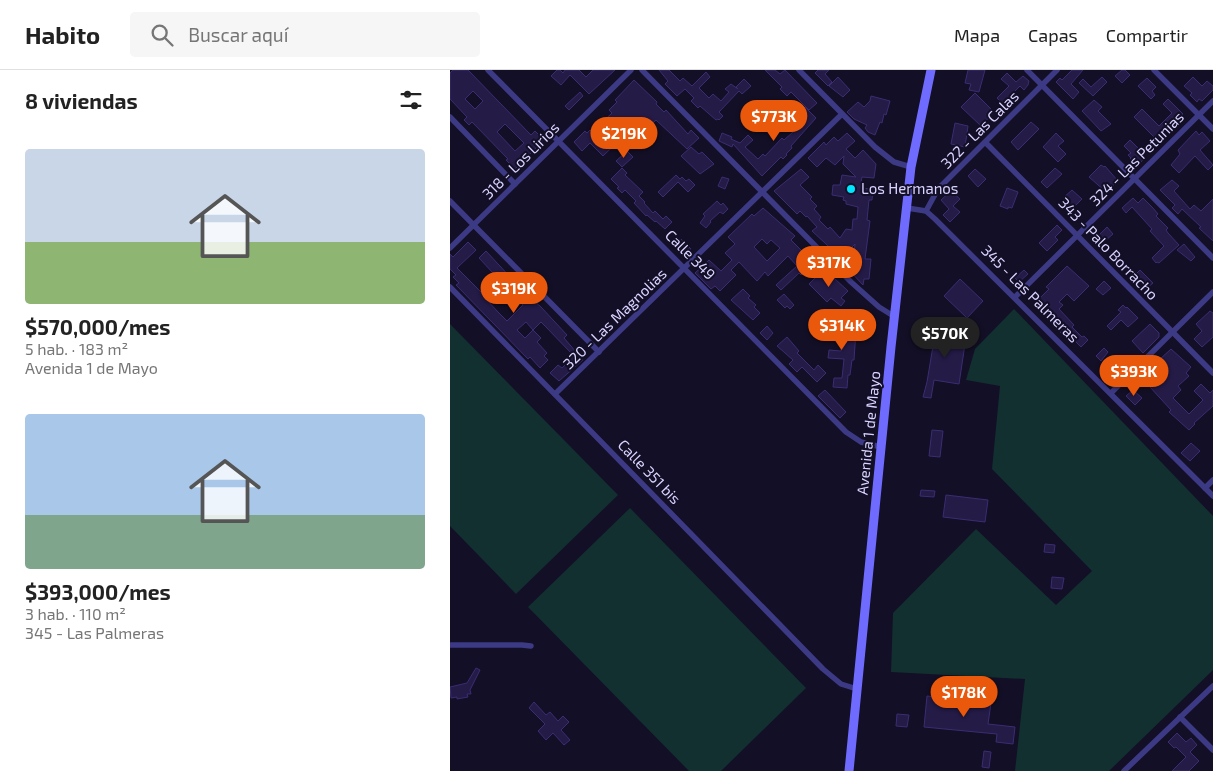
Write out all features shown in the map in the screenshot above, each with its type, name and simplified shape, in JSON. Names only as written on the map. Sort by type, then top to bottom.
[{"type":"main road","name":"Avenida 1 de Mayo","points":[[849,771],[911,167],[931,70]]},
{"type":"street","name":"Calle 349","points":[[488,70],[685,267],[846,432],[861,442],[881,448]]},
{"type":"street","name":"318 - Los Lirios","points":[[450,248],[631,70]]},
{"type":"street","points":[[642,70],[851,282],[879,307],[895,316]]},
{"type":"street","points":[[799,70],[875,147],[894,162],[911,167]]},
{"type":"street","points":[[1027,70],[1213,258]]},
{"type":"street","name":"322 - Las Calas","points":[[926,211],[938,189],[1057,70]]},
{"type":"street","points":[[1154,70],[1213,129]]},
{"type":"street","name":"324 - Las Petunias","points":[[1014,296],[1213,101]]},
{"type":"street","name":"320 - Las Magnolias","points":[[555,394],[842,114]]},
{"type":"street","points":[[450,117],[515,184]]},
{"type":"street","name":"343 - Palo Borracho","points":[[986,142],[1213,373]]},
{"type":"street","points":[[450,201],[599,352]]},
{"type":"street","points":[[907,208],[926,211]]},
{"type":"street","name":"345 - Las Palmeras","points":[[926,211],[1014,296],[1213,496]]},
{"type":"street","name":"Calle 351 bis","points":[[450,287],[830,674],[841,684],[857,689]]},
{"type":"street","points":[[1111,393],[1213,292]]},
{"type":"street","points":[[1205,488],[1213,480]]},
{"type":"street","points":[[450,645],[531,646]]},
{"type":"street","points":[[1124,771],[1213,686]]},
{"type":"street","points":[[1180,717],[1213,750]]},
{"type":"green space","points":[[1014,309],[1213,516],[1213,670],[1109,771],[1015,771],[1025,679],[891,672],[893,613],[976,529],[1056,605],[1092,571],[992,469],[1000,386],[966,380],[975,349]]},
{"type":"green space","points":[[450,324],[618,495],[516,594],[450,526]]},
{"type":"green space","points":[[630,508],[806,688],[721,771],[689,771],[528,607]]},
{"type":"building","points":[[453,70],[468,70],[531,135],[535,131],[544,140],[515,169],[506,160],[508,159],[472,122],[469,125],[464,120],[467,117],[450,99],[450,73]],"holes":[[[473,91],[483,101],[475,109],[465,99]],[[505,124],[524,143],[515,151],[497,132]]]},
{"type":"building","points":[[557,70],[563,73],[565,70],[579,70],[586,77],[593,70],[615,70],[589,94],[570,75],[561,85],[551,76]]},
{"type":"building","points":[[659,70],[669,70],[680,81],[683,78],[692,86],[706,72],[710,77],[699,88],[709,98],[713,94],[721,101],[729,92],[725,89],[731,84],[738,89],[736,87],[744,79],[751,86],[742,94],[739,91],[719,112],[723,116],[716,120],[691,101],[694,98],[685,89],[677,96],[665,84],[668,81]]},
{"type":"building","points":[[765,70],[775,70],[780,74],[785,70],[817,103],[809,110],[791,92],[787,96],[780,89],[782,87]]},
{"type":"building","points":[[818,70],[829,70],[825,74],[832,82],[828,86],[815,73]]},
{"type":"building","points":[[968,70],[985,70],[979,92],[969,90],[971,84],[965,83]]},
{"type":"building","points":[[1072,70],[1083,70],[1071,84],[1079,92],[1073,99],[1056,82],[1060,78],[1062,80]]},
{"type":"building","points":[[1122,70],[1125,70],[1130,75],[1122,83],[1115,76]]},
{"type":"building","points":[[1007,73],[1016,82],[1023,76],[1029,81],[1024,90],[1020,86],[1008,98],[1012,101],[1006,107],[997,98],[1009,86],[1001,79]]},
{"type":"building","points":[[838,77],[850,90],[843,97],[829,86]]},
{"type":"building","points":[[1102,77],[1107,82],[1093,96],[1079,83],[1083,79],[1091,87]]},
{"type":"building","points":[[1193,77],[1202,86],[1207,81],[1213,86],[1213,90],[1202,101],[1199,99],[1197,102],[1190,95],[1192,93],[1184,86]]},
{"type":"building","points":[[1147,78],[1156,87],[1152,91],[1155,95],[1151,99],[1138,86]]},
{"type":"building","points":[[634,80],[688,134],[691,130],[699,138],[687,149],[656,120],[634,141],[626,134],[603,156],[590,143],[582,151],[574,142],[585,131],[587,133],[590,130],[592,132],[612,113],[609,110],[617,102],[615,100]]},
{"type":"building","points":[[580,92],[583,96],[569,110],[565,106]]},
{"type":"building","points":[[975,93],[994,112],[981,126],[961,107]]},
{"type":"building","points":[[871,96],[890,101],[886,115],[884,114],[882,123],[880,122],[875,135],[868,132],[865,128],[867,125],[854,119],[847,112],[858,102],[864,107],[870,101]]},
{"type":"building","points":[[1168,99],[1183,114],[1167,134],[1166,132],[1157,140],[1134,117],[1142,109],[1159,126],[1172,113],[1163,104]]},
{"type":"building","points":[[1094,100],[1102,107],[1098,111],[1111,124],[1101,131],[1082,111]]},
{"type":"building","points":[[805,107],[816,118],[791,146],[792,148],[787,155],[783,159],[781,157],[762,176],[733,144],[732,147],[719,141],[722,133],[740,143],[748,135],[753,140],[745,147],[758,159],[763,154],[765,156],[782,138],[784,140],[793,132],[789,127],[793,121],[785,113],[790,108],[797,115]]},
{"type":"building","points":[[1031,122],[1039,129],[1018,150],[1011,142]]},
{"type":"building","points":[[955,123],[968,126],[965,147],[951,144]]},
{"type":"building","points":[[1196,131],[1199,135],[1202,132],[1210,141],[1200,150],[1213,165],[1208,170],[1195,156],[1179,173],[1171,165],[1180,154],[1178,150]]},
{"type":"building","points":[[847,133],[855,141],[846,149],[855,158],[863,150],[876,164],[874,178],[862,177],[860,188],[873,189],[872,200],[869,200],[867,220],[870,221],[865,259],[871,259],[869,279],[864,279],[863,285],[848,269],[853,265],[855,244],[841,258],[812,231],[817,227],[807,216],[800,211],[797,214],[774,191],[801,169],[809,177],[800,185],[812,197],[810,199],[817,206],[814,209],[821,217],[819,220],[828,229],[830,227],[840,238],[846,229],[852,230],[853,219],[857,219],[858,207],[846,204],[846,201],[843,200],[844,197],[832,195],[833,185],[840,185],[842,175],[856,177],[843,164],[844,156],[835,165],[826,158],[817,167],[808,158],[824,142],[826,145],[834,137],[838,141]]},
{"type":"building","points":[[1056,133],[1064,141],[1058,146],[1066,154],[1058,162],[1043,147]]},
{"type":"building","points":[[1130,140],[1139,149],[1137,152],[1143,160],[1137,166],[1128,155],[1131,153],[1124,146]]},
{"type":"building","points":[[691,147],[699,154],[702,152],[714,164],[700,174],[681,156]]},
{"type":"building","points":[[627,151],[633,157],[622,167],[616,161]]},
{"type":"building","points":[[1101,165],[1105,166],[1118,181],[1106,192],[1089,177]]},
{"type":"building","points":[[622,168],[627,173],[625,175],[643,192],[639,196],[653,213],[655,211],[663,219],[666,216],[672,222],[665,229],[656,221],[646,216],[634,203],[636,201],[625,190],[622,193],[617,188],[619,187],[611,179]]},
{"type":"building","points":[[1055,168],[1062,174],[1047,188],[1041,182]]},
{"type":"building","points":[[975,169],[986,179],[978,187],[968,176]]},
{"type":"building","points":[[676,175],[686,181],[689,179],[695,185],[688,192],[678,182],[663,197],[658,192]]},
{"type":"building","points":[[722,177],[729,179],[725,189],[718,186]]},
{"type":"building","points":[[1172,180],[1179,186],[1174,191],[1190,209],[1194,205],[1201,211],[1213,199],[1213,241],[1182,209],[1178,214],[1172,208],[1175,205],[1160,190]]},
{"type":"building","points":[[1007,188],[1018,192],[1012,208],[1008,207],[1008,209],[1000,206]]},
{"type":"building","points":[[1072,190],[1082,199],[1073,208],[1063,198]]},
{"type":"building","points":[[951,191],[960,199],[953,206],[960,212],[950,222],[943,215],[949,209],[941,200]]},
{"type":"building","points":[[1133,198],[1138,203],[1143,198],[1153,208],[1158,214],[1156,216],[1168,228],[1166,230],[1179,245],[1159,263],[1156,263],[1152,258],[1164,246],[1150,231],[1152,229],[1132,207],[1126,213],[1122,208]]},
{"type":"building","points":[[717,201],[721,205],[723,203],[728,209],[723,214],[720,212],[710,221],[706,228],[700,223],[705,216],[703,214]]},
{"type":"building","points":[[763,208],[795,236],[791,240],[814,263],[801,275],[799,273],[781,290],[776,285],[797,266],[788,256],[768,276],[765,272],[757,281],[739,262],[731,270],[736,275],[720,291],[715,286],[711,289],[695,273],[709,260],[721,271],[732,260],[725,253],[735,244],[728,237],[752,214],[754,216]],"holes":[[[762,239],[767,244],[771,240],[780,248],[767,261],[754,247]]]},
{"type":"building","points":[[1057,225],[1062,230],[1055,237],[1058,240],[1047,251],[1039,243]]},
{"type":"building","points":[[1107,227],[1113,234],[1105,241],[1099,235]]},
{"type":"building","points":[[681,239],[691,249],[684,255],[675,246]]},
{"type":"building","points":[[468,242],[476,250],[457,268],[507,321],[523,305],[479,258],[486,251],[567,335],[564,338],[583,360],[559,381],[550,373],[558,365],[562,368],[571,359],[569,357],[572,354],[541,322],[533,330],[541,338],[537,342],[547,353],[544,356],[548,360],[540,368],[530,357],[528,359],[456,285],[459,283],[453,277],[456,275],[450,269],[450,254],[453,257]],"holes":[[[526,322],[533,330],[525,338],[517,330]]]},
{"type":"building","points":[[1184,244],[1195,257],[1191,261],[1177,250]]},
{"type":"building","points":[[1067,266],[1089,286],[1074,301],[1067,294],[1059,302],[1063,305],[1059,309],[1074,325],[1072,327],[1088,340],[1081,347],[1073,339],[1071,341],[1065,337],[1033,305],[1049,289],[1046,287]]},
{"type":"building","points":[[823,270],[832,280],[834,278],[848,291],[841,298],[845,301],[841,306],[831,298],[827,302],[809,284]]},
{"type":"building","points":[[1024,270],[1028,274],[1019,282],[1015,278]]},
{"type":"building","points":[[1140,270],[1153,283],[1148,287],[1135,275]]},
{"type":"building","points":[[960,279],[983,301],[967,318],[944,296]]},
{"type":"building","points":[[1104,281],[1111,288],[1103,295],[1096,289]]},
{"type":"building","points":[[743,289],[750,296],[748,298],[756,305],[754,307],[760,313],[753,320],[731,300]]},
{"type":"building","points":[[784,294],[794,305],[790,309],[787,306],[785,308],[777,300]]},
{"type":"building","points":[[1123,305],[1138,318],[1128,327],[1121,320],[1111,330],[1107,326],[1121,312],[1118,310]]},
{"type":"building","points":[[1210,311],[1213,313],[1213,337],[1202,347],[1194,339],[1202,331],[1196,324]]},
{"type":"building","points":[[954,323],[962,331],[950,342],[965,344],[959,384],[934,380],[931,398],[923,397],[934,340],[938,340],[942,324],[951,326]]},
{"type":"building","points":[[1150,324],[1159,333],[1159,337],[1143,353],[1132,341]]},
{"type":"building","points":[[815,325],[856,330],[854,360],[852,360],[850,375],[848,375],[847,388],[833,387],[834,378],[842,378],[844,359],[828,358],[829,350],[841,351],[843,337],[834,336],[829,334],[829,332],[814,331]]},
{"type":"building","points":[[767,326],[773,333],[767,340],[760,333]]},
{"type":"building","points":[[787,337],[799,351],[797,353],[814,370],[818,365],[826,373],[817,382],[802,367],[797,372],[789,364],[793,360],[777,346]]},
{"type":"building","points":[[1104,348],[1108,352],[1101,361],[1096,356]]},
{"type":"building","points":[[1171,349],[1191,367],[1186,373],[1189,376],[1178,386],[1181,390],[1173,398],[1189,414],[1203,400],[1194,391],[1201,384],[1210,393],[1213,390],[1213,406],[1189,430],[1169,412],[1171,410],[1149,386],[1154,381],[1151,378],[1164,365],[1159,360]]},
{"type":"building","points":[[825,390],[846,412],[840,418],[818,396]]},
{"type":"building","points":[[1133,390],[1142,398],[1135,405],[1126,396]]},
{"type":"building","points":[[932,430],[943,431],[940,457],[929,456]]},
{"type":"building","points":[[1191,443],[1200,451],[1190,461],[1181,453]]},
{"type":"building","points":[[921,490],[935,491],[934,497],[920,496]]},
{"type":"building","points":[[946,495],[988,500],[985,522],[943,517]]},
{"type":"building","points":[[1045,544],[1055,545],[1054,553],[1044,552]]},
{"type":"building","points":[[1052,577],[1064,578],[1062,589],[1051,588]]},
{"type":"building","points":[[476,668],[480,670],[470,690],[471,694],[467,694],[468,697],[451,698],[450,687],[467,683]]},
{"type":"building","points":[[927,696],[991,703],[988,724],[1015,727],[1013,744],[996,742],[997,734],[924,727]]},
{"type":"building","points":[[534,702],[546,715],[550,712],[558,721],[563,716],[569,722],[561,730],[570,740],[564,745],[553,733],[546,740],[538,731],[545,724],[529,708]]},
{"type":"building","points":[[897,714],[909,715],[907,727],[896,726]]},
{"type":"building","points":[[1177,733],[1186,742],[1191,738],[1197,745],[1190,752],[1199,761],[1189,771],[1172,771],[1186,757],[1168,742]]},
{"type":"building","points":[[984,751],[991,752],[989,768],[982,767]]},
{"type":"place","name":"Los Hermanos","points":[[851,189]]}]
